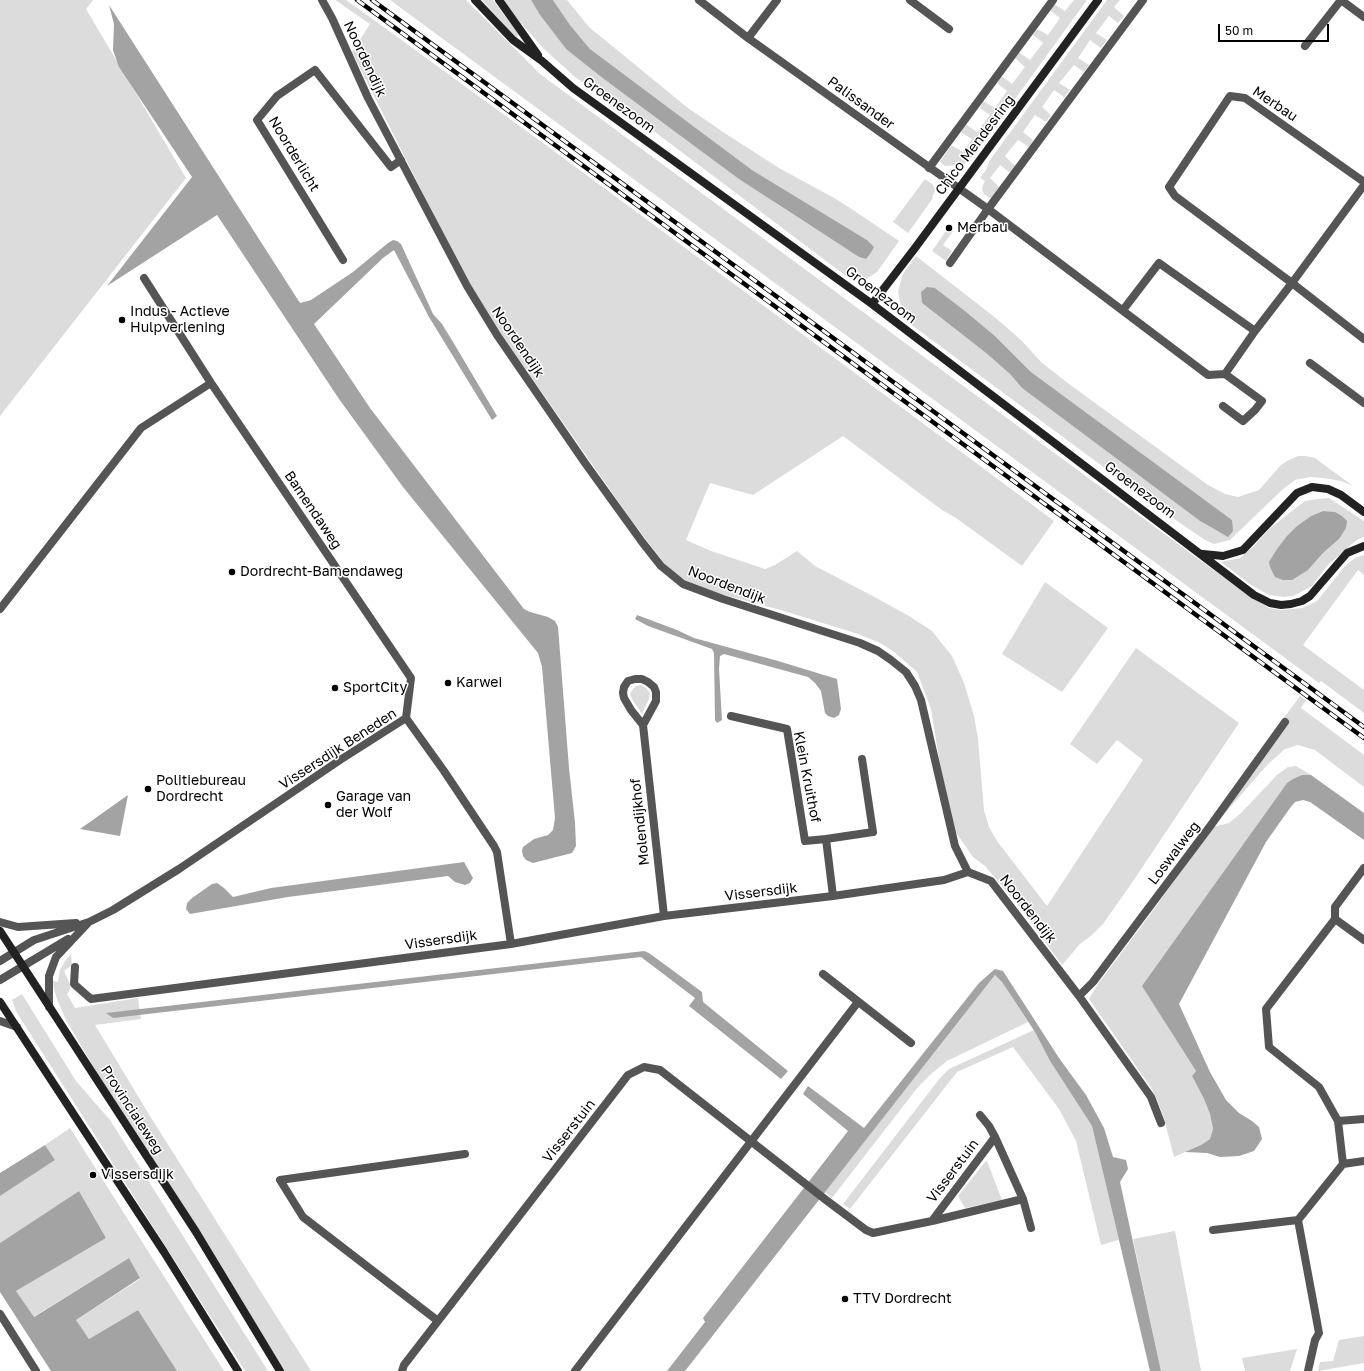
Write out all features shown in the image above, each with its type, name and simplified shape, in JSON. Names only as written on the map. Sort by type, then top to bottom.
[{"type":"street","name":"Noordendijk","points":[[322,0],[332,18],[368,98],[467,286],[497,335],[585,463],[660,566],[683,584],[716,597],[878,650],[906,672],[915,686],[921,700],[955,846],[968,872],[991,881],[1079,996],[1151,1097],[1161,1123]]},
{"type":"street","name":"Groenezoom","points":[[475,0],[513,40],[542,61],[573,88],[872,304],[1254,595],[1270,603],[1280,605],[1302,601],[1310,596],[1347,553],[1364,546]]},
{"type":"street","name":"Groenezoom","points":[[499,0],[542,61]]},
{"type":"street","name":"Palissander","points":[[699,0],[748,38],[959,188]]},
{"type":"street","points":[[748,38],[777,0]]},
{"type":"street","points":[[910,0],[949,29]]},
{"type":"street","name":"Chico Mendesring","points":[[929,168],[1053,0]]},
{"type":"street","name":"Chico Mendesring","points":[[872,304],[1098,0]]},
{"type":"street","points":[[950,263],[1142,0]]},
{"type":"street","points":[[1305,46],[1341,0],[1364,17]]},
{"type":"street","name":"Noorderlicht","points":[[343,260],[257,120],[277,96],[315,70],[391,167],[401,160]]},
{"type":"street","name":"Merbau","points":[[1225,374],[1255,331],[1292,283],[1364,183],[1245,98],[1230,96],[1169,187],[1175,196],[1292,283],[1364,339]]},
{"type":"street","points":[[959,188],[1208,375],[1225,374],[1262,401],[1243,421],[1223,406]]},
{"type":"street","points":[[1123,310],[1159,263],[1255,331]]},
{"type":"street","name":"Bamendaweg","points":[[144,278],[211,383],[411,678],[406,718]]},
{"type":"street","points":[[1310,363],[1364,403]]},
{"type":"street","points":[[0,609],[141,428],[211,383]]},
{"type":"street","points":[[1202,554],[1223,556],[1244,550],[1296,493],[1312,487],[1328,489],[1341,495],[1364,512]]},
{"type":"street","name":"Molendijkhof","points":[[642,725],[656,701],[656,692],[654,687],[648,682],[642,679],[635,679],[628,681],[624,687],[623,693],[624,698],[631,710],[642,725],[664,916]]},
{"type":"street","name":"Klein Kruithof","points":[[731,716],[787,729],[805,840],[826,839]]},
{"type":"street","name":"Vissersdijk Beneden","points":[[13,952],[34,940],[89,922],[114,910],[179,869],[340,760],[406,718],[444,771],[497,852],[511,944]]},
{"type":"street","name":"Loswalweg","points":[[1079,996],[1093,982],[1202,838],[1285,722]]},
{"type":"street","points":[[833,896],[826,839],[873,832],[862,759]]},
{"type":"street","points":[[1343,1164],[1338,1121],[1320,1088],[1269,1047],[1266,1009],[1335,919],[1335,907],[1364,868]]},
{"type":"street","name":"Vissersdijk","points":[[75,967],[74,984],[91,999],[511,944],[664,916],[833,896],[944,880],[968,872]]},
{"type":"street","points":[[1335,919],[1364,940]]},
{"type":"street","name":"Vissersdijk Beneden","points":[[0,922],[18,927],[89,922]]},
{"type":"street","name":"Vissersdijk Beneden","points":[[49,1008],[49,976],[56,957],[89,922]]},
{"type":"street","name":"Provincialeweg","points":[[0,931],[196,1232],[280,1371]]},
{"type":"street","name":"Vissersdijk Beneden","points":[[23,966],[77,933]]},
{"type":"street","points":[[0,960],[13,952]]},
{"type":"street","points":[[0,980],[23,966]]},
{"type":"street","points":[[822,974],[911,1043]]},
{"type":"street","points":[[0,1002],[164,1252],[238,1371]]},
{"type":"street","points":[[575,1371],[858,1002]]},
{"type":"street","points":[[0,1022],[16,1027]]},
{"type":"street","name":"Visserstuin","points":[[402,1371],[404,1365],[628,1075],[644,1067],[660,1070],[750,1142],[866,1230],[873,1233],[932,1221],[1023,1199]]},
{"type":"street","name":"Visserstuin","points":[[980,1115],[989,1126],[995,1137],[1023,1199],[1031,1228]]},
{"type":"street","points":[[1338,1121],[1364,1120]]},
{"type":"street","name":"Visserstuin","points":[[932,1221],[995,1137]]},
{"type":"street","points":[[438,1321],[303,1216],[280,1180],[465,1154]]},
{"type":"street","points":[[1213,1230],[1298,1220],[1343,1164],[1364,1161]]},
{"type":"street","points":[[1298,1220],[1319,1333],[1308,1371]]},
{"type":"street","points":[[0,1314],[36,1371]]},
{"type":"shaded area","points":[[0,0],[93,0],[86,9],[186,178],[0,416]]},
{"type":"shaded area","points":[[335,0],[346,0],[374,20],[1054,521],[1022,566],[956,518],[942,510],[843,436],[753,495],[710,483],[686,540],[711,551],[765,569],[775,565],[797,551],[815,566],[909,616],[932,631],[952,656],[964,683],[974,716],[978,739],[984,810],[989,827],[997,841],[1047,906],[1143,760],[1117,740],[1097,764],[1070,744],[1136,648],[1239,723],[1103,924],[1080,944],[1062,965],[1019,906],[985,866],[973,857],[955,831],[940,765],[931,709],[917,672],[893,651],[880,643],[858,634],[784,611],[717,593],[692,584],[678,576],[665,564],[632,521],[485,311],[461,269],[352,52],[370,24]]},
{"type":"shaded area","points":[[390,0],[466,0],[540,74],[1201,561],[1269,608],[1281,610],[1302,608],[1317,601],[1345,566],[1355,558],[1364,555],[1364,575],[1358,570],[1303,645],[1364,690],[1364,713],[1321,681],[1319,683]]},
{"type":"shaded area","points":[[482,0],[493,0],[519,35],[516,38]]},
{"type":"shaded area","points":[[504,0],[531,0],[540,15],[566,49],[777,204],[859,257],[866,259],[867,240],[752,170],[590,49],[570,25],[553,0],[567,0],[589,27],[688,108],[779,168],[836,199],[899,241],[877,272],[866,279],[850,279],[655,132],[575,77],[543,48],[514,15]]},
{"type":"shaded area","points":[[531,0],[553,0],[570,25],[590,49],[752,170],[867,240],[874,247],[870,254],[866,259],[859,257],[739,179],[604,79],[566,49],[540,15]]},
{"type":"shaded area","points":[[1074,0],[1087,0],[975,154],[963,165],[959,161],[957,165],[945,166],[940,162],[951,146],[963,152],[972,139],[962,133],[962,130],[966,125],[977,132],[990,115],[980,108],[983,101],[995,108],[1007,91],[998,84],[1001,77],[1012,84],[1025,67],[1015,58],[1019,53],[1030,60],[1043,43],[1033,34],[1037,29],[1048,35],[1060,18],[1051,11],[1054,4],[1065,11]]},
{"type":"shaded area","points":[[1107,0],[1120,0],[1114,7],[1124,16],[1118,23],[1109,16],[1096,33],[1107,40],[1101,48],[1090,40],[1078,58],[1089,65],[1084,72],[1074,65],[1059,83],[1070,90],[1064,97],[1054,90],[1042,107],[1051,115],[1046,122],[1035,115],[1023,132],[1033,140],[1029,147],[1018,140],[1005,156],[1015,166],[1011,172],[1009,172],[1000,165],[990,178],[999,187],[992,198],[990,198],[984,194],[982,189],[985,181],[980,178],[986,170],[990,160]]},
{"type":"shaded area","points":[[109,5],[300,303],[311,300],[353,272],[388,243],[393,240],[397,241],[401,244],[433,314],[442,324],[497,416],[492,420],[429,317],[394,250],[383,258],[314,324],[370,408],[524,609],[548,617],[555,621],[558,627],[569,768],[575,823],[576,846],[572,853],[533,863],[526,860],[522,851],[523,847],[534,839],[548,835],[553,830],[555,818],[542,667],[538,653],[403,487],[339,399],[217,215],[107,286],[192,177],[119,67],[113,50],[114,24]]},
{"type":"shaded area","points":[[925,179],[934,187],[935,191],[932,197],[933,198],[908,233],[893,222]]},
{"type":"shaded area","points":[[948,228],[953,231],[943,245],[952,251],[946,261],[932,251]]},
{"type":"shaded area","points":[[916,256],[997,319],[1022,341],[1041,362],[1069,384],[1208,485],[1225,494],[1238,497],[1259,490],[1281,465],[1298,456],[1315,458],[1353,486],[1341,481],[1323,478],[1310,477],[1295,480],[1283,489],[1230,540],[1214,544],[1205,540],[1167,514],[905,320],[898,291],[903,274]],"holes":[[[935,288],[995,336],[1031,372],[1232,520],[1219,532],[1200,521],[1022,388],[1010,374],[986,353],[922,303]]]},
{"type":"shaded area","points":[[927,287],[935,288],[965,311],[995,336],[1031,372],[1232,520],[1233,531],[1228,537],[1200,521],[1022,388],[1010,374],[986,353],[922,303],[921,292]]},
{"type":"shaded area","points":[[1329,498],[1364,521],[1364,537],[1353,543],[1327,566],[1312,586],[1293,596],[1283,597],[1269,595],[1251,585],[1221,562],[1240,558],[1254,546],[1270,528],[1305,501]],"holes":[[[1323,511],[1335,512],[1339,539],[1323,553],[1308,570],[1297,526],[1311,516]]]},
{"type":"shaded area","points":[[1323,511],[1335,512],[1347,521],[1346,528],[1339,539],[1323,553],[1308,570],[1292,580],[1283,580],[1275,577],[1269,562],[1277,549],[1297,526],[1311,516]]},
{"type":"shaded area","points":[[1045,582],[1108,628],[1062,692],[1002,654]]},
{"type":"shaded area","points":[[637,615],[694,638],[837,679],[841,709],[839,715],[834,718],[825,713],[821,691],[808,677],[724,654],[720,656],[719,669],[722,720],[717,723],[715,720],[714,653],[712,649],[648,626],[635,619]]},
{"type":"shaded area","points":[[641,685],[650,693],[649,699],[642,714],[630,694],[636,686]]},
{"type":"shaded area","points":[[1300,696],[1306,700],[1301,708],[1364,755],[1364,787],[1315,750],[1298,745],[1285,749],[1268,764],[1219,820],[1283,719]]},
{"type":"shaded area","points":[[1296,766],[1311,775],[1302,775],[1287,783],[1143,986],[1196,1071],[1192,1076],[1210,1114],[1213,1129],[1210,1139],[1201,1145],[1174,1157],[1163,1115],[1152,1089],[1089,999],[1098,984],[1213,827],[1229,823],[1241,813],[1277,775],[1288,767]]},
{"type":"shaded area","points":[[1302,775],[1311,775],[1364,813],[1364,840],[1310,802],[1303,800],[1295,802],[1266,842],[1179,1004],[1210,1072],[1226,1100],[1239,1113],[1259,1127],[1262,1139],[1254,1151],[1239,1156],[1220,1157],[1207,1153],[1185,1152],[1210,1139],[1213,1129],[1210,1114],[1192,1076],[1196,1071],[1142,986],[1287,783]]},
{"type":"shaded area","points":[[128,795],[120,836],[80,829]]},
{"type":"shaded area","points":[[464,862],[473,878],[470,883],[465,885],[455,882],[448,876],[288,897],[190,914],[186,909],[187,903],[192,898],[212,884],[217,883],[233,897],[271,888]]},
{"type":"shaded area","points":[[644,951],[649,953],[702,992],[703,1002],[788,1071],[781,1079],[689,1006],[695,998],[641,957],[113,1018],[106,1013]]},
{"type":"shaded area","points":[[71,954],[72,965],[64,971],[70,984],[70,990],[67,994],[75,1008],[138,998],[141,1019],[95,1025],[150,1116],[311,1371],[285,1371],[120,1112],[66,1020],[54,990],[53,981],[58,982],[60,970]]},
{"type":"shaded area","points":[[995,969],[1003,971],[1059,1058],[1086,1095],[1104,1128],[1113,1157],[1126,1160],[1128,1169],[1120,1182],[1161,1371],[1150,1371],[1092,1126],[1050,1061],[1035,1032],[1002,982],[995,975],[685,1371],[667,1371],[705,1322],[703,1318],[848,1131],[803,1094],[808,1086],[864,1128],[979,983]]},
{"type":"shaded area","points":[[995,975],[1002,982],[1028,1022],[947,1061],[932,1073],[918,1087],[832,1198],[825,1192]]},
{"type":"shaded area","points":[[22,994],[76,1081],[110,1120],[268,1371],[245,1371],[17,1013],[12,1000]]},
{"type":"shaded area","points":[[1034,1030],[1050,1061],[1092,1126],[1119,1240],[1101,1245],[1076,1141],[1059,1109],[1013,1047],[957,1072],[850,1209],[843,1204],[940,1078],[949,1069]]},
{"type":"shaded area","points":[[70,1128],[224,1371],[177,1371],[138,1310],[89,1339],[76,1320],[140,1279],[129,1258],[33,1317],[16,1291],[106,1238],[79,1191],[0,1243],[0,1196],[55,1160],[45,1145]]},
{"type":"shaded area","points":[[45,1145],[55,1160],[0,1196],[0,1173]]},
{"type":"shaded area","points":[[987,1161],[1002,1200],[965,1208],[958,1196]]},
{"type":"shaded area","points":[[79,1191],[106,1238],[16,1291],[34,1317],[129,1258],[140,1278],[76,1320],[89,1339],[138,1310],[177,1371],[51,1371],[0,1292],[0,1243]]},
{"type":"shaded area","points":[[1175,1231],[1201,1371],[1161,1371],[1133,1239]]},
{"type":"shaded area","points":[[1364,1336],[1364,1363],[1318,1371],[1320,1362],[1333,1361],[1339,1340]]},
{"type":"shaded area","points":[[1297,1349],[1290,1371],[1245,1371],[1242,1358]]},
{"type":"railway","points":[[357,0],[1364,738]]},
{"type":"railway","points":[[372,0],[1364,727]]},
{"type":"place","name":"Merbau","points":[[949,228]]},
{"type":"place","name":"Indus - Actieve Hulpverlening","points":[[122,320]]},
{"type":"place","name":"Dordrecht-Bamendaweg","points":[[232,572]]},
{"type":"place","name":"Karwei","points":[[448,683]]},
{"type":"place","name":"SportCity","points":[[335,688]]},
{"type":"place","name":"Politiebureau Dordrecht","points":[[148,789]]},
{"type":"place","name":"Garage van der Wolf","points":[[328,805]]},
{"type":"place","name":"Vissersdijk","points":[[93,1175]]},
{"type":"place","name":"TTV Dordrecht","points":[[845,1299]]}]
